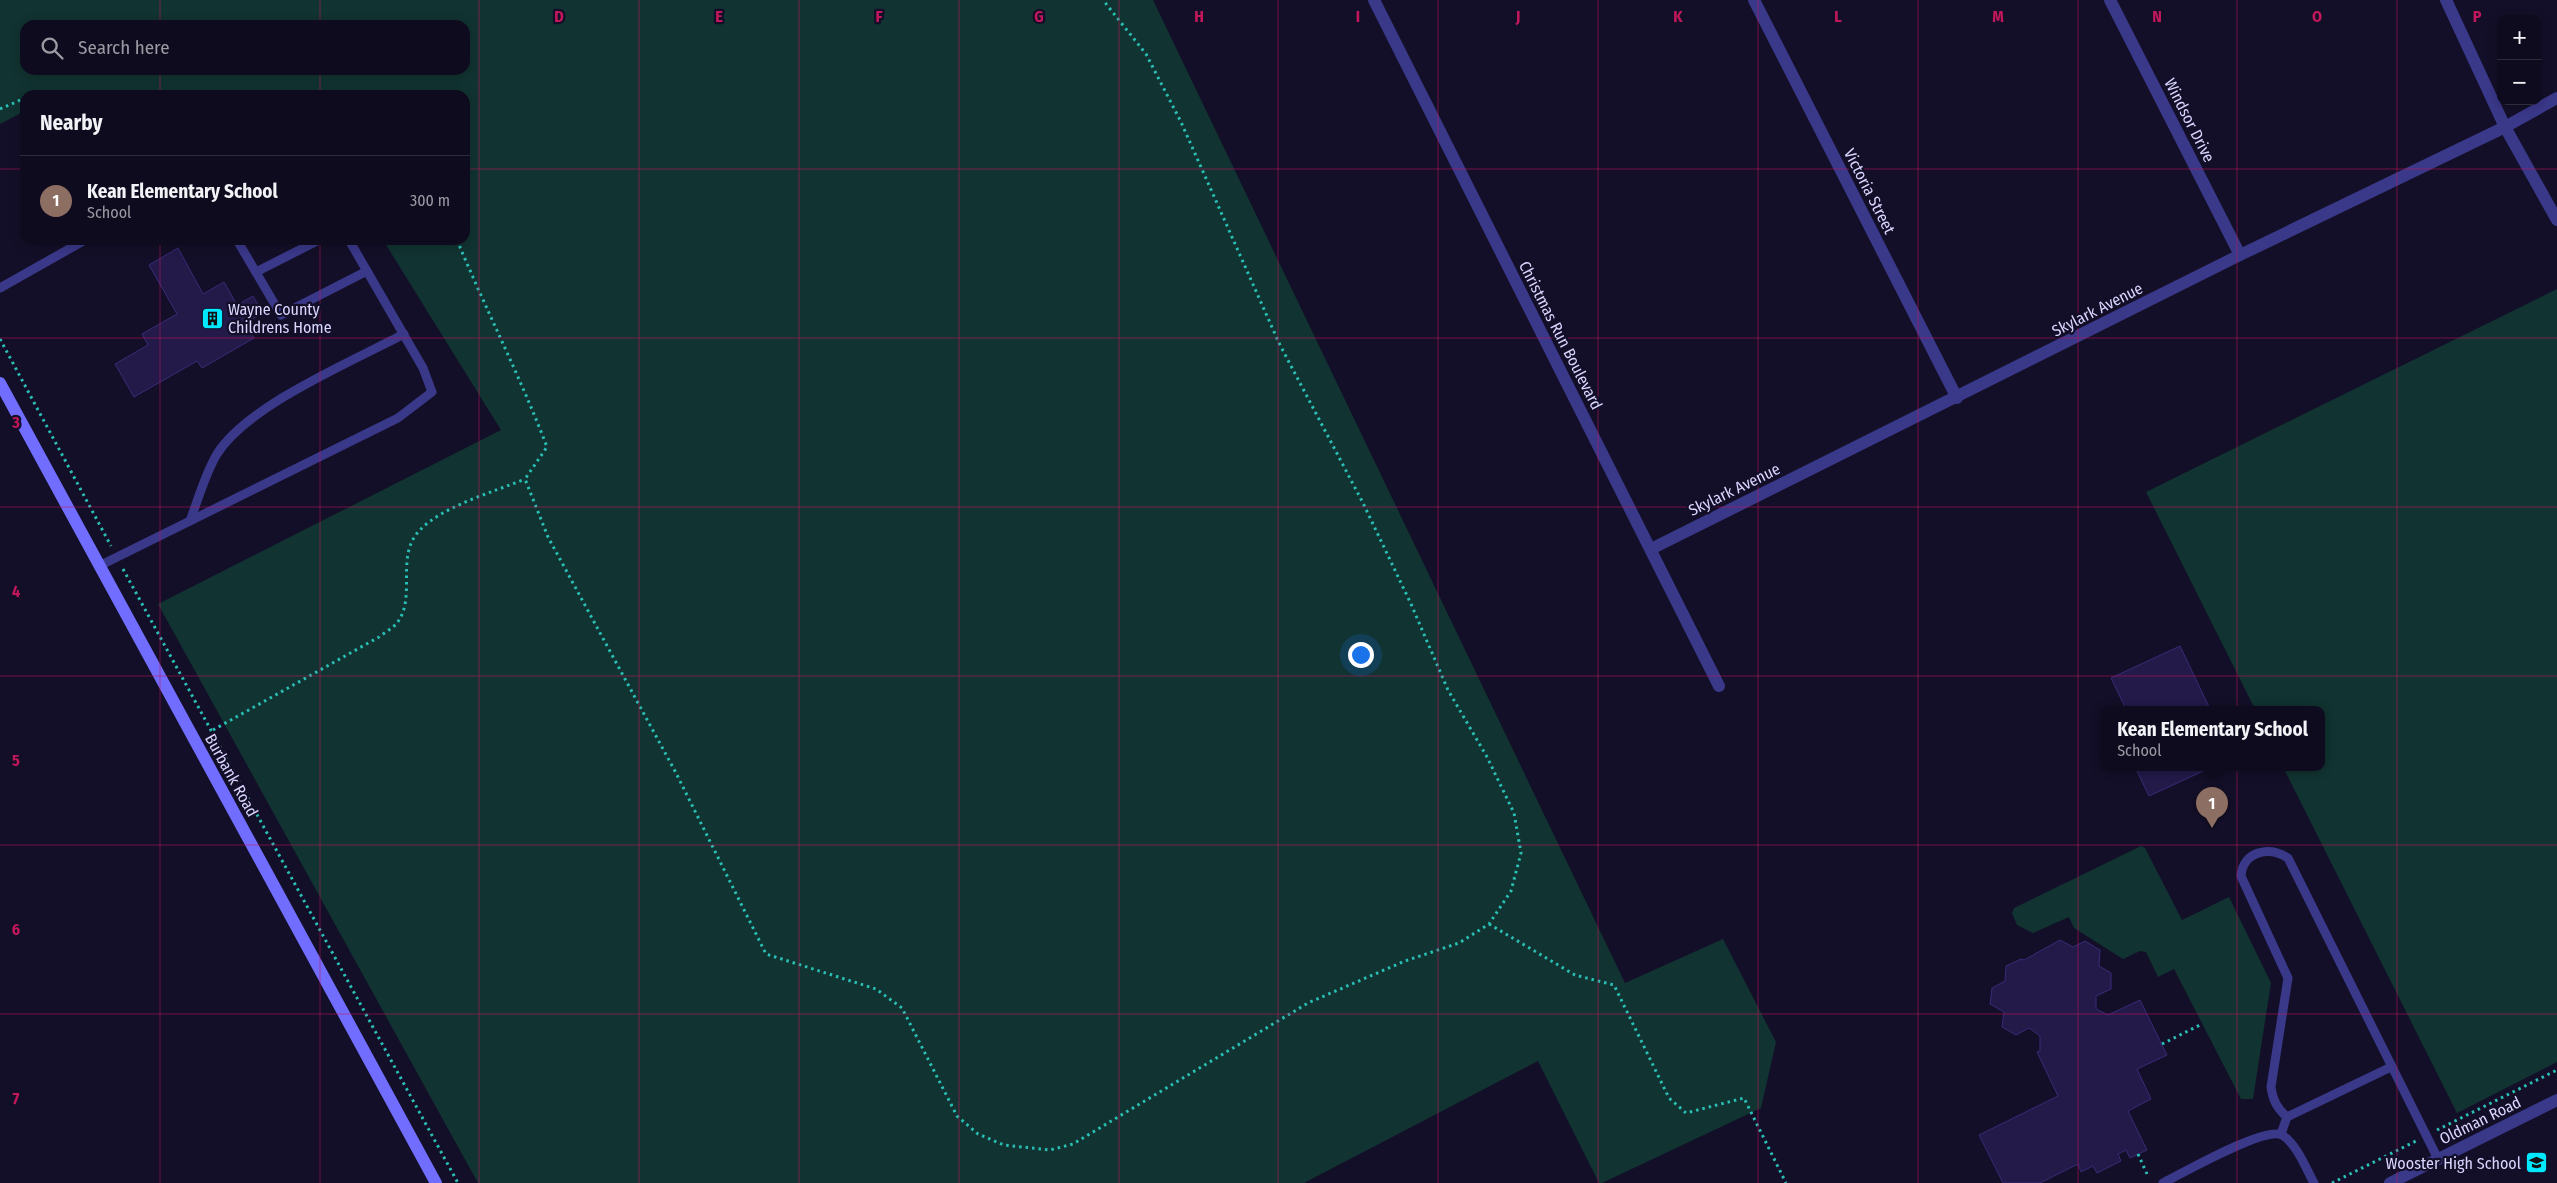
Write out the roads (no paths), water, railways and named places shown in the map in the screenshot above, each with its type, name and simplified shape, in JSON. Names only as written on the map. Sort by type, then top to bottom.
[{"type":"main road","name":"Burbank Road","points":[[0,383],[436,1183]]},
{"type":"street","name":"Christmas Run Boulevard","points":[[1374,0],[1719,686]]},
{"type":"street","name":"Victoria Street","points":[[1754,0],[1957,398]]},
{"type":"street","name":"Windsor Drive","points":[[2110,0],[2240,255]]},
{"type":"street","points":[[2446,0],[2505,127],[2557,220]]},
{"type":"street","name":"Skylark Avenue","points":[[1651,549],[1957,398],[2240,255],[2505,127],[2557,98]]},
{"type":"street","name":"Oldman Road","points":[[2390,1183],[2557,1100]]},
{"type":"lane","points":[[0,288],[76,245]]},
{"type":"lane","points":[[240,245],[281,315],[367,271]]},
{"type":"lane","points":[[256,272],[310,245]]},
{"type":"lane","points":[[100,566],[398,418],[432,392],[423,368],[352,245]]},
{"type":"lane","points":[[190,521],[217,455],[238,429],[282,398],[404,334]]},
{"type":"lane","points":[[2287,1117],[2278,1110],[2271,1087],[2288,978],[2241,876],[2242,866],[2251,856],[2263,851],[2279,852],[2288,858],[2438,1159]]},
{"type":"lane","points":[[2281,1134],[2287,1117],[2391,1067]]},
{"type":"lane","points":[[2163,1183],[2255,1138],[2268,1134],[2281,1134],[2290,1141],[2314,1183]]},
{"type":"place","name":"Wayne County Childrens Home","points":[[212,318]]},
{"type":"place","name":"Kean Elementary School","points":[[2212,828]]},
{"type":"place","name":"Wooster High School","points":[[2537,1163]]}]
